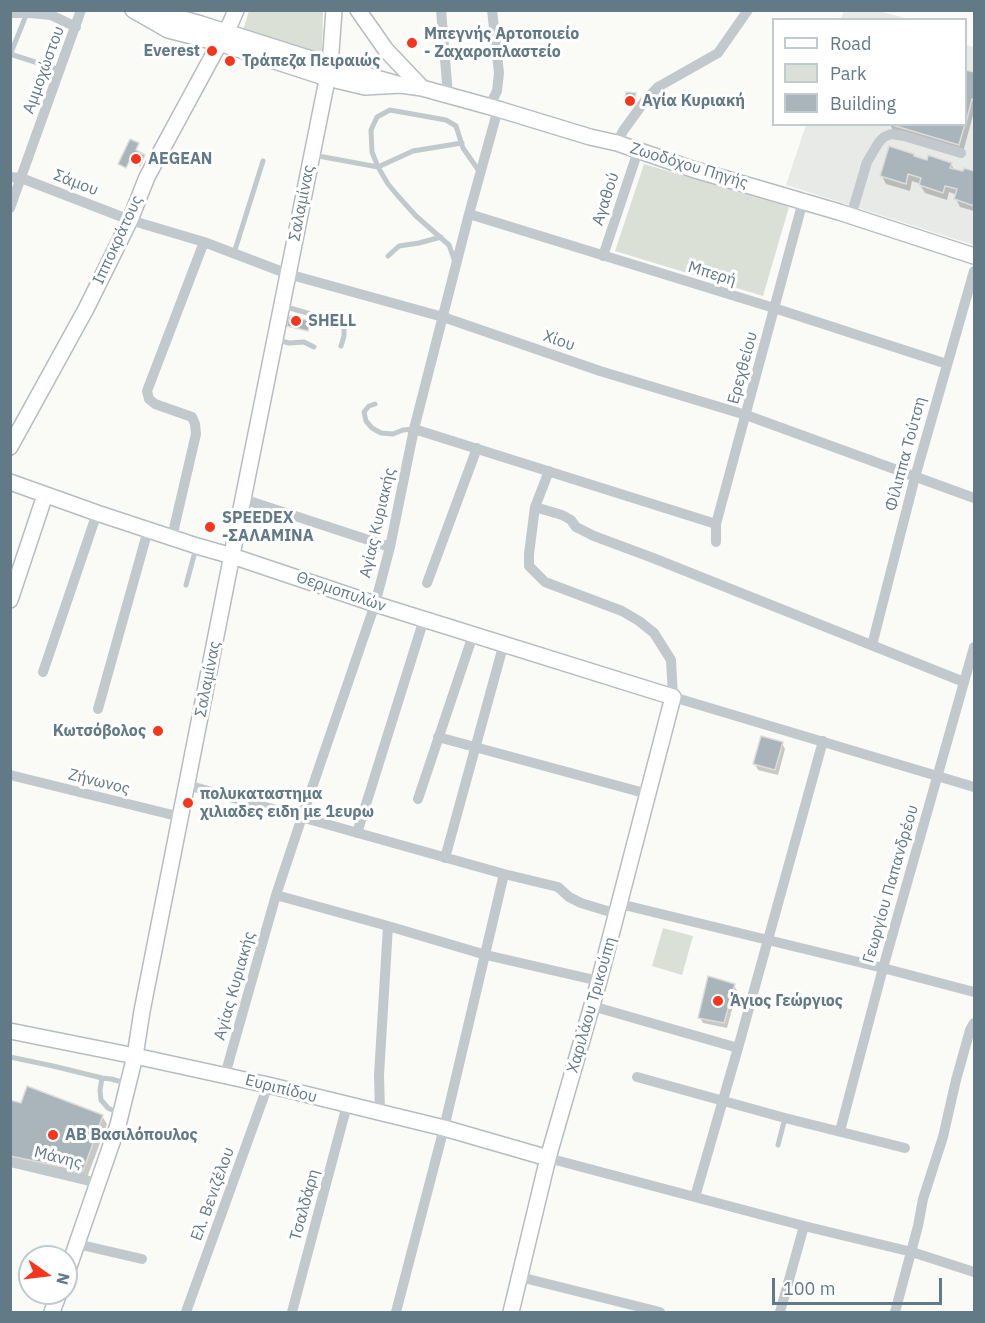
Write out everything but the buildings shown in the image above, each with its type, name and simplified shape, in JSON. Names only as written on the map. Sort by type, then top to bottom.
[{"type":"street","name":"Αμμοχώστου","points":[[10,208],[16,178],[60,70],[81,10]]},
{"type":"street","points":[[133,10],[168,30],[222,38]]},
{"type":"street","points":[[148,10],[169,15],[222,38]]},
{"type":"street","name":"Ιπποκράτους","points":[[10,447],[15,428],[86,309],[130,220],[147,177],[236,10]]},
{"type":"street","name":"Σαλαμίνας","points":[[77,1244],[120,1114],[135,1056],[328,71],[334,10]]},
{"type":"street","points":[[358,10],[386,50],[422,88]]},
{"type":"street","points":[[441,10],[448,95]]},
{"type":"street","name":"Αγίας Κυριακής","points":[[225,1076],[276,895],[375,604],[390,547],[414,429],[480,172],[497,91],[499,73],[492,10]]},
{"type":"street","points":[[617,143],[644,102],[658,87],[718,53],[748,10]]},
{"type":"street","points":[[10,13],[51,15],[76,27]]},
{"type":"street","name":"Ζωοδόχου Πηγής","points":[[222,38],[328,71],[364,87],[401,84],[422,88],[617,143],[692,169],[803,201],[975,256]]},
{"type":"street","points":[[851,216],[867,162],[879,141],[884,137],[891,134],[904,136],[961,153]]},
{"type":"street","name":"Αγαθού","points":[[603,256],[638,151]]},
{"type":"street","name":"Σάμου","points":[[16,178],[130,220]]},
{"type":"street","name":"Ερεχθείου","points":[[716,542],[716,524],[803,201]]},
{"type":"street","name":"Μπερή","points":[[469,214],[774,308],[946,364]]},
{"type":"street","name":"Χίου","points":[[130,220],[204,242],[288,274],[442,317],[600,371],[746,415],[975,498]]},
{"type":"street","points":[[172,537],[196,434],[195,424],[192,417],[155,404],[149,399],[147,391],[204,242]]},
{"type":"street","name":"Φίλιππα Τούτση","points":[[872,645],[946,364],[975,271]]},
{"type":"street","points":[[414,429],[716,524]]},
{"type":"street","points":[[427,583],[477,448]]},
{"type":"street","points":[[549,471],[536,507],[529,566],[545,582],[622,611],[654,633],[671,660],[673,697],[975,787]]},
{"type":"street","name":"Θερμοπυλών","points":[[10,482],[196,546],[673,697]]},
{"type":"street","points":[[10,600],[45,495]]},
{"type":"street","points":[[243,499],[390,547]]},
{"type":"street","points":[[536,507],[562,515],[571,520],[576,527],[594,536],[964,682]]},
{"type":"street","points":[[43,672],[97,513]]},
{"type":"street","points":[[98,709],[148,530]]},
{"type":"street","points":[[357,833],[424,619]]},
{"type":"street","points":[[418,799],[473,635]]},
{"type":"street","points":[[445,858],[504,644]]},
{"type":"street","name":"Γεωργίου Παπανδρέου","points":[[840,1131],[883,968],[975,647]]},
{"type":"street","name":"Χαριλάου Τρικούπη","points":[[511,1312],[548,1158],[619,909],[673,697]]},
{"type":"street","points":[[438,737],[648,794]]},
{"type":"street","points":[[695,1197],[823,741]]},
{"type":"street","name":"Ζήνωνος","points":[[10,775],[181,817]]},
{"type":"street","points":[[187,785],[445,858],[558,887],[569,897],[581,903],[768,940],[975,992]]},
{"type":"street","points":[[396,1312],[444,1128],[504,874]]},
{"type":"street","points":[[276,895],[486,955],[599,981]]},
{"type":"street","points":[[380,1112],[379,1075],[388,926]]},
{"type":"street","points":[[592,1006],[738,1048]]},
{"type":"street","points":[[895,1312],[912,1252],[923,1199],[943,1137],[970,1030],[975,1023]]},
{"type":"street","name":"Ευριπίδου","points":[[10,1031],[268,1085],[444,1128],[548,1158]]},
{"type":"street","points":[[637,1077],[905,1148]]},
{"type":"street","name":"Ελ. Βενιζέλου","points":[[186,1312],[268,1085]]},
{"type":"street","name":"Τσαλδάρη","points":[[292,1312],[347,1105]]},
{"type":"street","points":[[548,1158],[804,1226],[912,1252],[975,1272]]},
{"type":"street","name":"Μάνης","points":[[10,1162],[98,1183]]},
{"type":"street","points":[[780,1312],[804,1226]]},
{"type":"street","points":[[77,1244],[142,1258]]},
{"type":"street","points":[[520,1277],[660,1312]]},
{"type":"lane","points":[[27,13],[11,54],[60,70]]},
{"type":"lane","points":[[456,265],[448,245],[416,216],[388,184],[372,152],[371,130],[377,117],[390,110],[446,120],[456,126],[463,148],[480,172]]},
{"type":"lane","points":[[312,155],[378,167],[413,151],[462,143]]},
{"type":"lane","points":[[234,254],[263,161]]},
{"type":"lane","points":[[388,256],[399,246],[441,237]]},
{"type":"lane","points":[[282,305],[342,325],[344,336],[341,346]]},
{"type":"lane","points":[[275,339],[289,343],[304,342],[314,347]]},
{"type":"lane","points":[[375,404],[369,406],[364,412],[366,422],[372,428],[381,433],[393,434],[414,429]]},
{"type":"lane","points":[[186,585],[196,546]]},
{"type":"lane","points":[[10,1058],[128,1083]]},
{"type":"lane","points":[[102,1078],[101,1101],[108,1108],[120,1114]]},
{"type":"lane","points":[[777,1144],[785,1118]]},
{"type":"shaded area","points":[[844,11],[879,11],[905,18],[841,18]]},
{"type":"shaded area","points":[[967,45],[974,47],[974,245],[786,185],[806,126],[967,126]]},
{"type":"green space","points":[[249,11],[323,11],[322,54],[319,58],[242,33]]},
{"type":"green space","points":[[644,164],[789,207],[763,296],[615,251]]},
{"type":"green space","points":[[663,928],[693,936],[682,975],[652,966]]},
{"type":"place","name":"Μπεγνής Αρτοποιείο - Ζαχαροπλαστείο","points":[[412,43]]},
{"type":"place","name":"Everest","points":[[212,51]]},
{"type":"place","name":"Τράπεζα Πειραιώς","points":[[230,61]]},
{"type":"place","name":"Αγία Κυριακή","points":[[630,101]]},
{"type":"place","name":"AEGEAN","points":[[136,159]]},
{"type":"place","name":"SHELL","points":[[296,321]]},
{"type":"place","name":"SPEEDEX -ΣΑΛΑΜΙΝΑ","points":[[210,527]]},
{"type":"place","name":"Κωτσόβολος","points":[[158,731]]},
{"type":"place","name":"πολυκαταστημα χιλιαδες ειδη με 1ευρω","points":[[188,803]]},
{"type":"place","name":"Άγιος Γεώργιος","points":[[718,1001]]},
{"type":"place","name":"ΑΒ Βασιλόπουλος","points":[[53,1135]]}]
